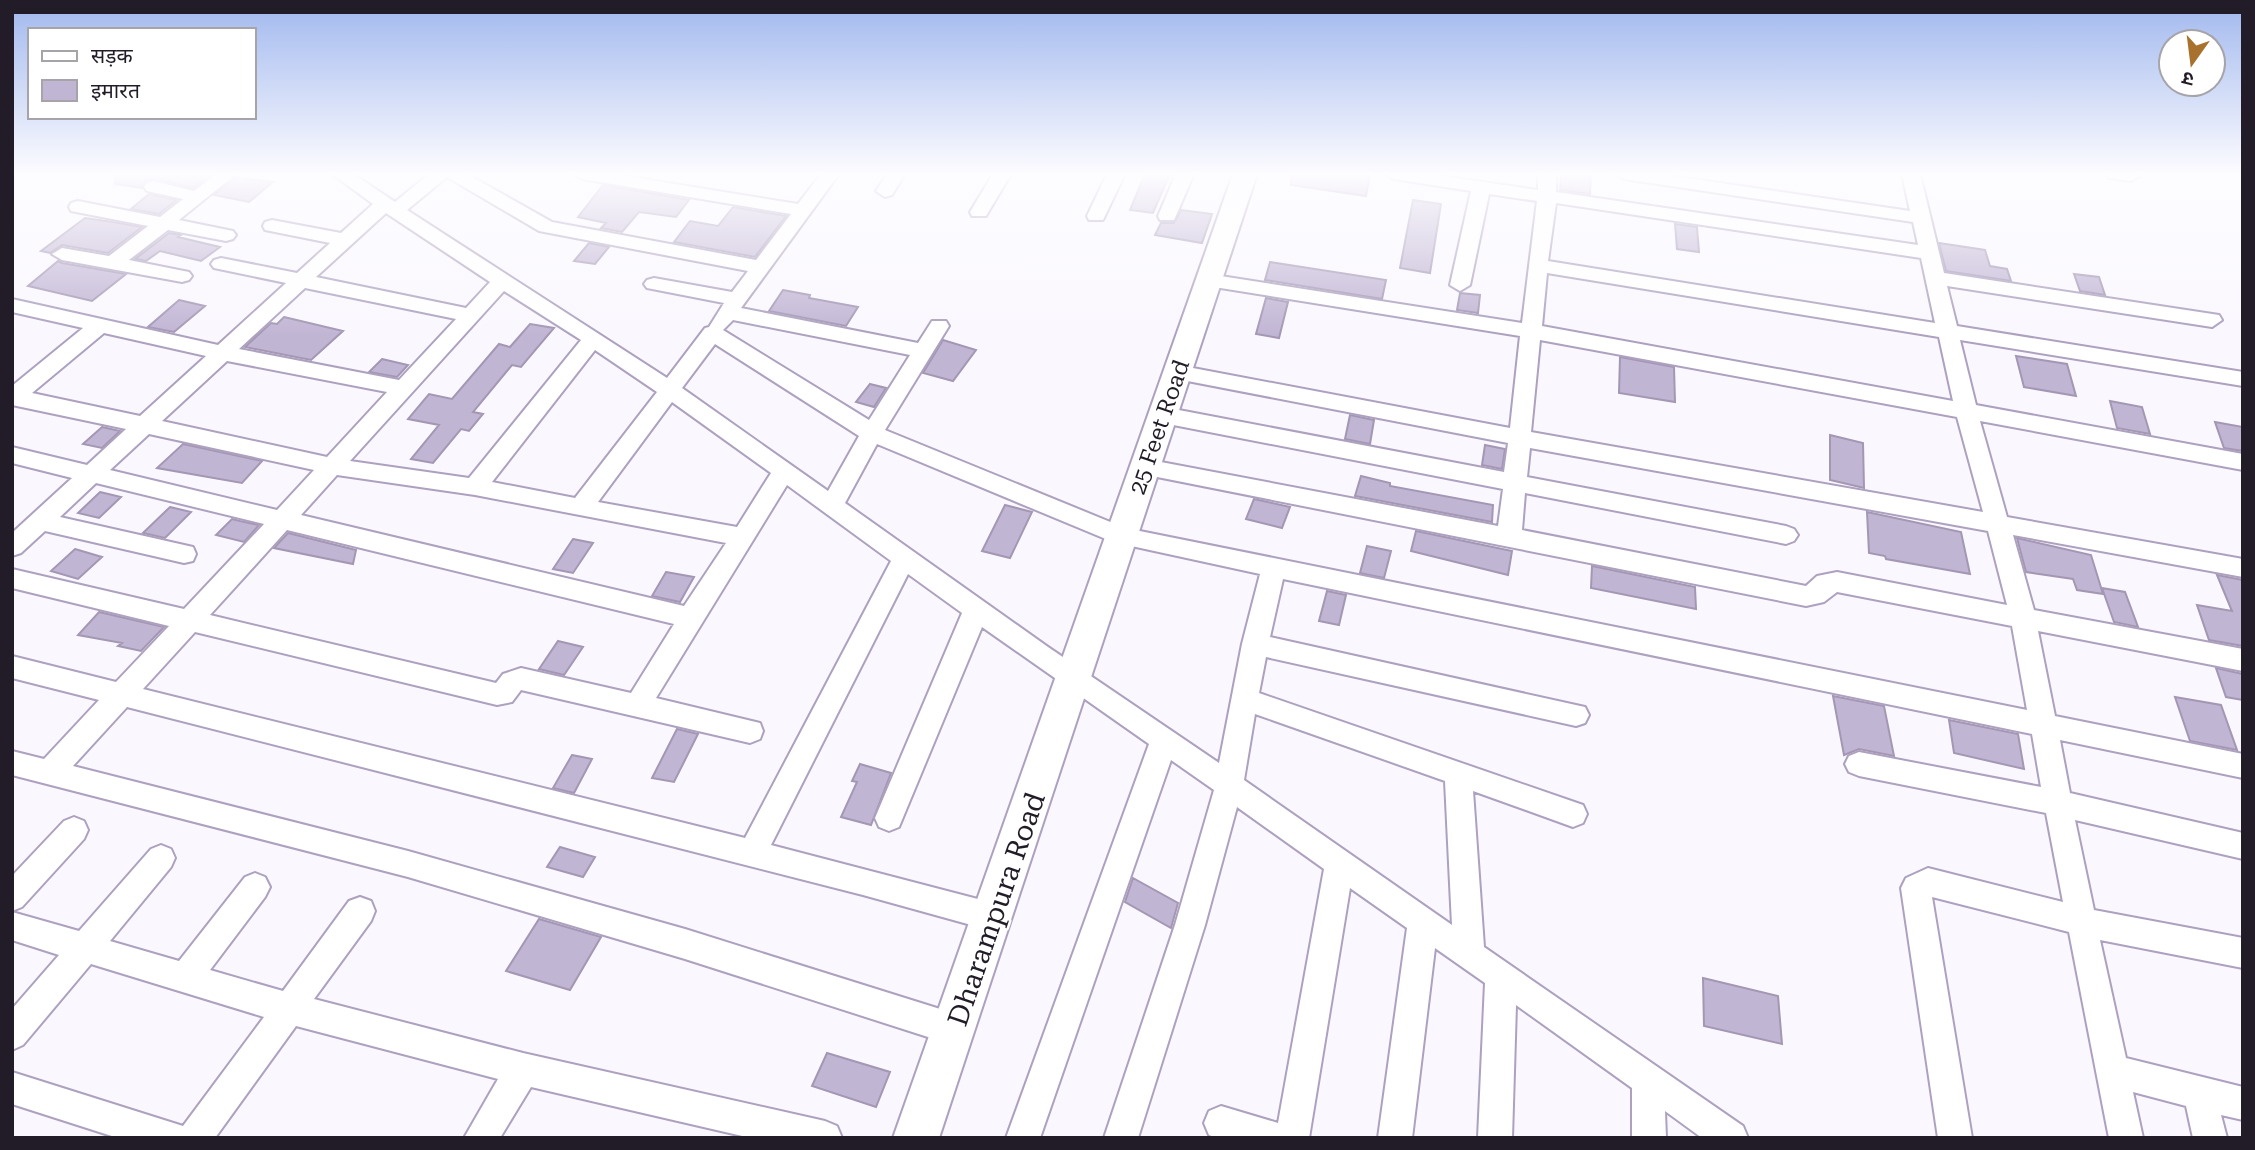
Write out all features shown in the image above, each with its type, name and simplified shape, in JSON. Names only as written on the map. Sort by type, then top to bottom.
[{"type":"street","points":[[113,263],[158,228]]},
{"type":"street","points":[[190,228],[226,234]]},
{"type":"street","points":[[281,228],[345,240]]},
{"type":"street","points":[[12,547],[144,423],[362,228]]},
{"type":"street","points":[[423,228],[668,389],[977,608],[1073,680],[1229,785],[1731,1138]]},
{"type":"street","points":[[550,228],[758,267]]},
{"type":"street","points":[[581,508],[789,228]]},
{"type":"street","name":"25 Feet Road","points":[[1073,680],[1226,228]]},
{"type":"street","points":[[1460,285],[1472,228]]},
{"type":"street","points":[[1509,537],[1543,228]]},
{"type":"street","points":[[1754,228],[1930,253]]},
{"type":"street","points":[[1924,228],[1966,410],[2024,616],[2058,803],[2126,1138]]},
{"type":"street","points":[[62,254],[182,276]]},
{"type":"street","points":[[221,264],[470,315]]},
{"type":"street","points":[[1538,265],[2243,379]]},
{"type":"street","points":[[1936,278],[2212,320]]},
{"type":"street","points":[[49,773],[504,279]]},
{"type":"street","points":[[1208,280],[1531,331],[2243,462]]},
{"type":"street","points":[[654,284],[731,306],[923,352]]},
{"type":"street","points":[[12,305],[221,353],[403,388]]},
{"type":"street","points":[[13,397],[100,325]]},
{"type":"street","points":[[832,505],[872,433],[939,326]]},
{"type":"street","points":[[712,333],[872,433],[1121,536],[2243,766]]},
{"type":"street","points":[[475,487],[593,339]]},
{"type":"street","points":[[1177,372],[1521,438],[2243,568]]},
{"type":"street","points":[[13,397],[144,423],[331,466],[475,487],[743,537]]},
{"type":"street","points":[[1163,415],[1786,535]]},
{"type":"street","points":[[12,455],[692,615]]},
{"type":"street","points":[[1145,467],[1806,596],[1815,595],[1826,583],[1837,582],[2243,660]]},
{"type":"street","points":[[638,705],[784,471]]},
{"type":"street","points":[[40,521],[184,554]]},
{"type":"street","points":[[752,853],[905,557]]},
{"type":"street","points":[[1121,1138],[1190,925],[1229,785],[1255,643],[1274,567]]},
{"type":"street","points":[[12,579],[498,694],[503,694],[512,682],[521,679],[750,731]]},
{"type":"street","points":[[889,818],[977,608]]},
{"type":"street","points":[[1255,643],[1576,715]]},
{"type":"street","points":[[12,667],[752,853],[992,917]]},
{"type":"street","name":"Dharampura Road","points":[[916,1138],[956,1030],[1073,680]]},
{"type":"street","points":[[1245,699],[1573,814]]},
{"type":"street","points":[[1023,1138],[1164,740]]},
{"type":"street","points":[[12,763],[408,864],[685,944],[956,1030]]},
{"type":"street","points":[[1859,764],[2058,803],[2243,846]]},
{"type":"street","points":[[1458,773],[1469,954]]},
{"type":"street","points":[[12,897],[74,830]]},
{"type":"street","points":[[12,1034],[161,858]]},
{"type":"street","points":[[1292,1138],[1340,863]]},
{"type":"street","points":[[1955,1138],[1916,888],[1928,882],[2084,922],[2243,953]]},
{"type":"street","points":[[185,978],[255,887]]},
{"type":"street","points":[[195,1138],[360,911]]},
{"type":"street","points":[[1395,1138],[1423,922]]},
{"type":"street","points":[[12,926],[288,1008],[523,1069],[825,1138]]},
{"type":"street","points":[[1495,1138],[1501,976]]},
{"type":"street","points":[[481,1138],[523,1069]]},
{"type":"street","points":[[2113,1072],[2243,1104]]},
{"type":"street","points":[[1648,1079],[1649,1138]]},
{"type":"street","points":[[12,1088],[172,1138]]},
{"type":"street","points":[[2199,1093],[2210,1138]]},
{"type":"street","points":[[1221,1123],[1275,1138]]},
{"type":"building","points":[[72,228],[141,228],[108,253],[62,245],[50,253],[41,251]]},
{"type":"building","points":[[601,228],[626,228],[622,232]]},
{"type":"building","points":[[685,228],[777,228],[755,257],[674,242]]},
{"type":"building","points":[[1159,228],[1207,228],[1202,243],[1155,235]]},
{"type":"building","points":[[1408,228],[1437,228],[1430,273],[1400,268]]},
{"type":"building","points":[[1675,228],[1697,228],[1699,252],[1677,249]]},
{"type":"building","points":[[169,233],[220,247],[201,261],[160,251],[146,261],[135,259]]},
{"type":"building","points":[[589,243],[609,247],[595,264],[574,261]]},
{"type":"building","points":[[1939,243],[1985,250],[1990,266],[2007,269],[2011,281],[1946,271]]},
{"type":"building","points":[[58,261],[126,274],[92,301],[28,286]]},
{"type":"building","points":[[1270,262],[1386,280],[1382,299],[1265,280]]},
{"type":"building","points":[[2074,274],[2099,277],[2105,295],[2080,291]]},
{"type":"building","points":[[783,290],[858,307],[846,326],[769,311]]},
{"type":"building","points":[[1460,293],[1480,295],[1478,313],[1457,310]]},
{"type":"building","points":[[1266,298],[1288,302],[1279,338],[1256,334]]},
{"type":"building","points":[[179,300],[205,306],[174,332],[148,327]]},
{"type":"building","points":[[284,317],[343,331],[311,360],[245,347],[271,323],[277,324]]},
{"type":"building","points":[[530,324],[554,328],[521,367],[512,365],[473,412],[483,414],[469,431],[461,429],[433,463],[411,459],[439,425],[408,419],[429,394],[452,399],[499,344],[510,347]]},
{"type":"building","points":[[943,340],[976,350],[953,381],[923,373]]},
{"type":"building","points":[[2016,356],[2067,364],[2076,396],[2024,387]]},
{"type":"building","points":[[1620,357],[1674,367],[1675,402],[1619,393]]},
{"type":"building","points":[[382,359],[408,365],[397,377],[369,372]]},
{"type":"building","points":[[870,384],[886,388],[874,407],[856,402]]},
{"type":"building","points":[[2110,401],[2142,407],[2150,434],[2117,428]]},
{"type":"building","points":[[1350,415],[1374,420],[1370,444],[1345,439]]},
{"type":"building","points":[[2215,422],[2243,427],[2243,451],[2224,448]]},
{"type":"building","points":[[102,427],[120,431],[102,448],[83,444]]},
{"type":"building","points":[[1830,435],[1863,443],[1864,488],[1830,480]]},
{"type":"building","points":[[183,444],[262,461],[242,483],[157,468]]},
{"type":"building","points":[[1485,445],[1505,449],[1502,469],[1482,465]]},
{"type":"building","points":[[1361,476],[1390,483],[1390,486],[1493,505],[1492,522],[1355,496]]},
{"type":"building","points":[[100,492],[121,497],[99,518],[78,513]]},
{"type":"building","points":[[1254,499],[1290,507],[1282,528],[1246,519]]},
{"type":"building","points":[[1005,505],[1032,512],[1010,558],[982,551]]},
{"type":"building","points":[[170,507],[191,512],[165,538],[143,533]]},
{"type":"building","points":[[1867,512],[1961,532],[1970,574],[1886,559],[1885,556],[1869,553]]},
{"type":"building","points":[[232,519],[259,525],[244,542],[216,535]]},
{"type":"building","points":[[1416,531],[1512,551],[1508,575],[1411,551]]},
{"type":"building","points":[[288,533],[356,550],[353,564],[274,548]]},
{"type":"building","points":[[2017,538],[2091,555],[2103,594],[2077,590],[2073,579],[2026,572]]},
{"type":"building","points":[[573,539],[593,543],[573,573],[553,569]]},
{"type":"building","points":[[1367,546],[1391,551],[1384,578],[1360,573]]},
{"type":"building","points":[[75,549],[102,557],[78,579],[51,571]]},
{"type":"building","points":[[1592,566],[1695,587],[1696,609],[1591,588]]},
{"type":"building","points":[[666,572],[694,577],[680,602],[652,596]]},
{"type":"building","points":[[2217,575],[2243,580],[2243,646],[2209,640],[2197,605],[2232,611]]},
{"type":"building","points":[[2102,588],[2125,592],[2138,627],[2114,622]]},
{"type":"building","points":[[1327,591],[1346,595],[1339,625],[1319,621]]},
{"type":"building","points":[[99,612],[164,627],[141,651],[118,646],[122,643],[78,635]]},
{"type":"building","points":[[558,641],[583,647],[564,675],[539,669]]},
{"type":"building","points":[[2216,668],[2243,674],[2243,700],[2226,697]]},
{"type":"building","points":[[1833,696],[1884,706],[1894,756],[1859,749],[1844,755]]},
{"type":"building","points":[[2175,697],[2221,705],[2237,750],[2190,741]]},
{"type":"building","points":[[1949,720],[2018,734],[2024,769],[1954,753]]},
{"type":"building","points":[[677,729],[698,734],[674,782],[652,778]]},
{"type":"building","points":[[572,755],[592,759],[574,793],[553,788]]},
{"type":"building","points":[[860,764],[891,773],[871,825],[841,817],[857,782],[852,781]]},
{"type":"building","points":[[560,847],[595,857],[583,877],[547,867]]},
{"type":"building","points":[[1133,878],[1178,903],[1171,928],[1125,902]]},
{"type":"building","points":[[539,919],[601,937],[570,990],[506,971]]},
{"type":"building","points":[[1703,978],[1778,996],[1782,1044],[1704,1026]]},
{"type":"building","points":[[827,1053],[890,1072],[876,1107],[812,1086]]}]
